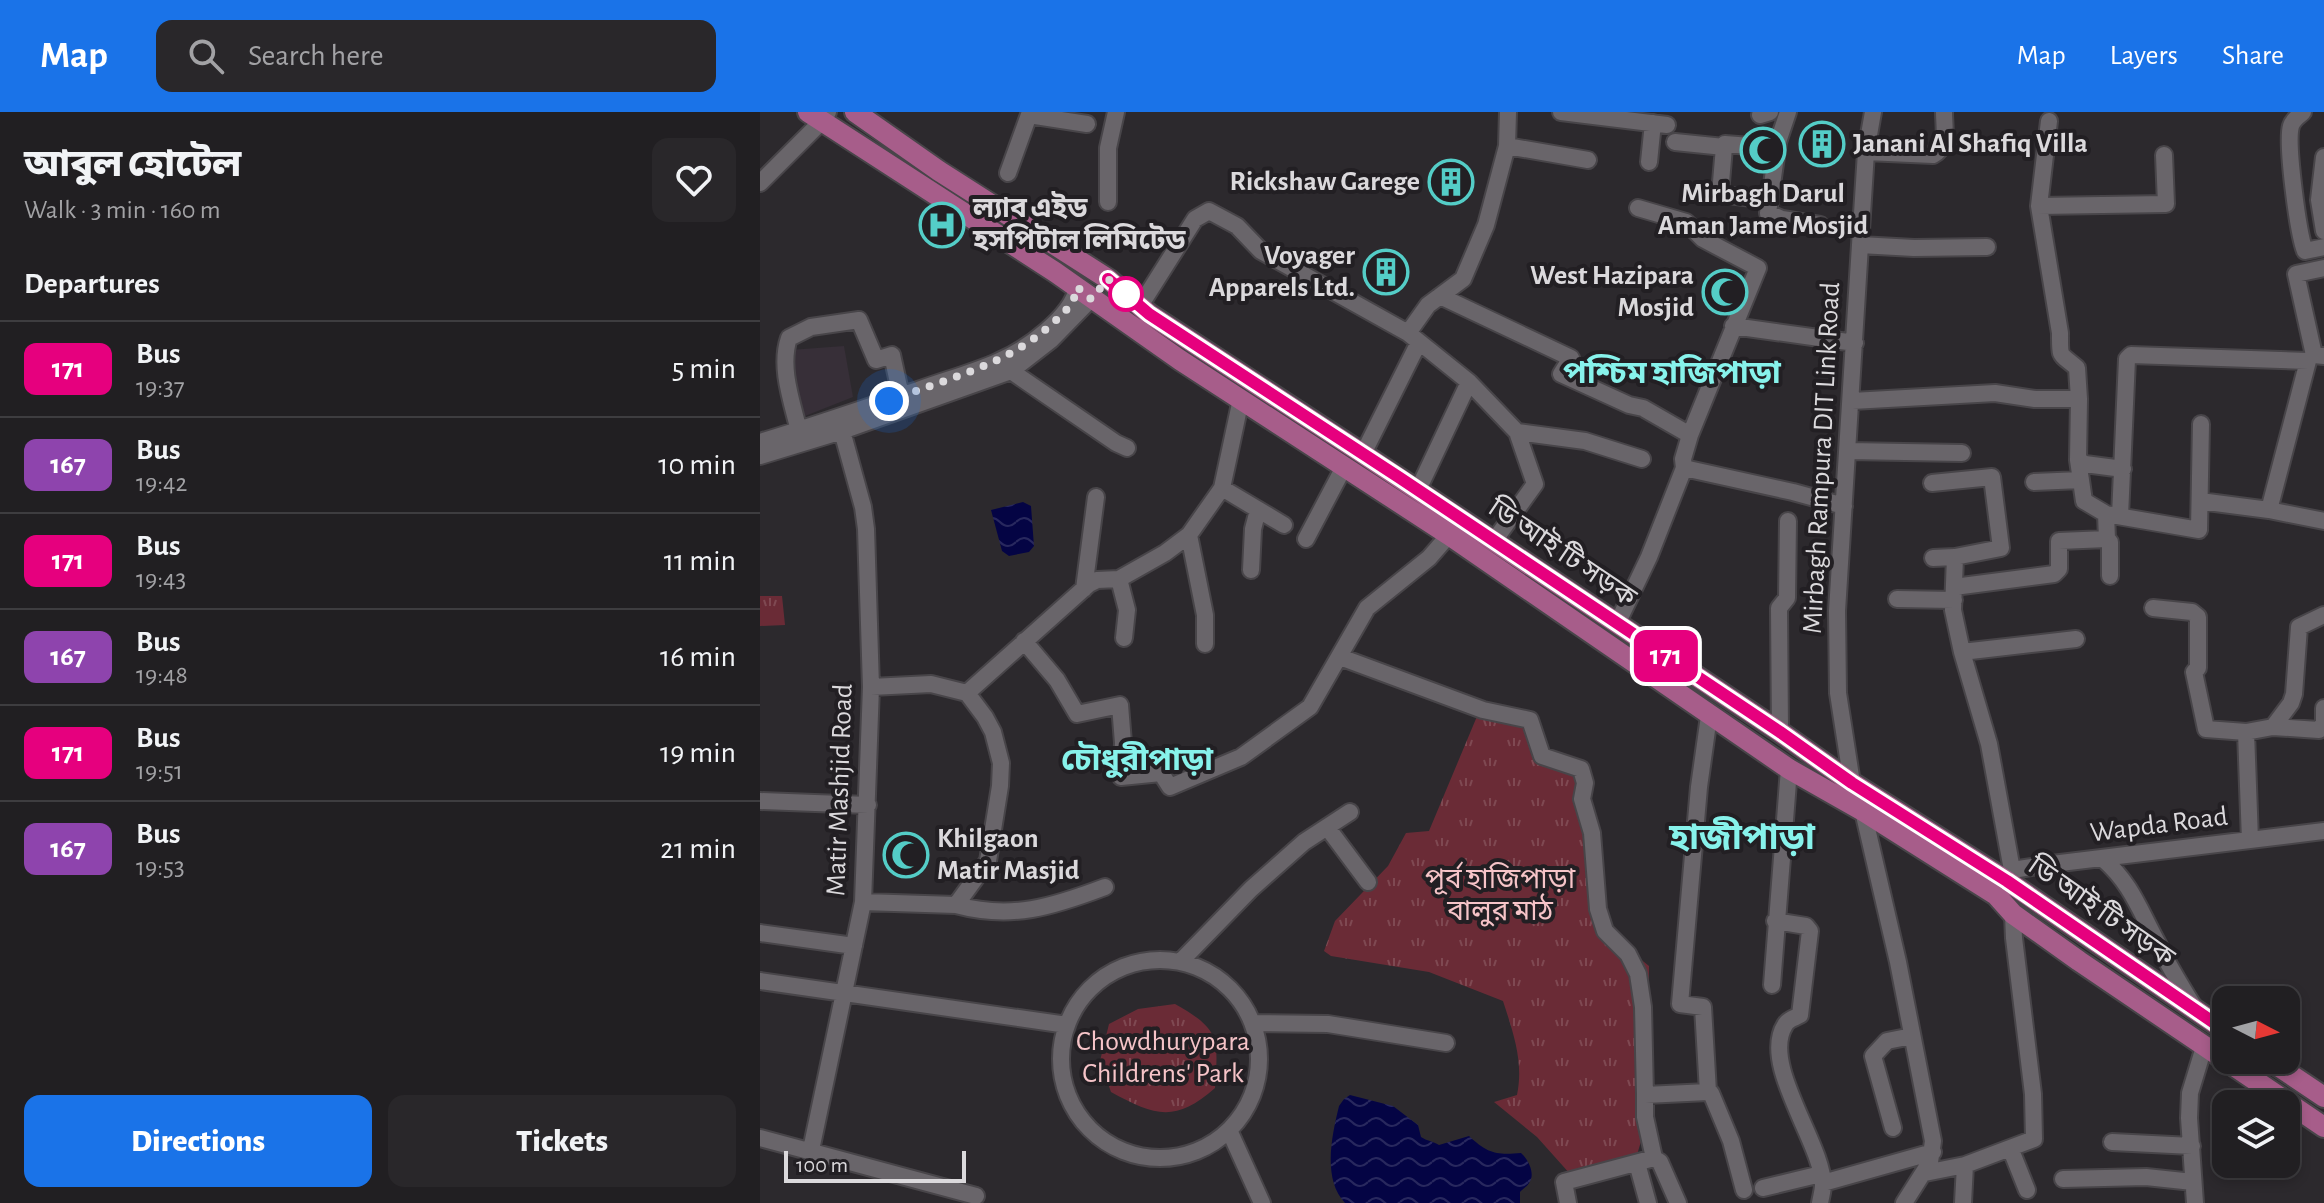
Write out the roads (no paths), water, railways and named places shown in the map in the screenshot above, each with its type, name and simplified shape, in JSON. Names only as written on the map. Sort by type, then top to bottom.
[{"type":"main road","points":[[822,114],[854,120],[887,162]]},
{"type":"main road","points":[[822,114],[887,162]]},
{"type":"main road","name":"ডি আই টি সড়ক","points":[[854,120],[1108,279],[1149,314],[1418,490],[2212,1022]]},
{"type":"main road","name":"ডি আই টি সড়ক","points":[[887,162],[1449,535],[1789,769],[1863,811],[2005,882],[2013,914],[2324,1127]]},
{"type":"main road","points":[[1085,294],[1108,279]]},
{"type":"main road","points":[[2290,1074],[2324,1097]]},
{"type":"street","points":[[1108,202],[1108,148],[1116,112]]},
{"type":"street","points":[[1363,454],[1428,305],[1463,279],[1486,225],[1507,146],[1508,112],[1521,112]]},
{"type":"street","points":[[1561,112],[1660,124],[1649,162]]},
{"type":"street","points":[[1788,112],[1778,142],[1768,213],[1782,219],[1820,225]]},
{"type":"street","name":"Mirbagh Rampura DIT Link Road","points":[[1852,783],[1840,718],[1837,611],[1860,245],[1873,112]]},
{"type":"street","name":"Mirbagh Rampura DIT Link Road","points":[[1868,143],[1882,112]]},
{"type":"street","points":[[1868,143],[1933,155],[1941,151],[1944,145],[1944,112]]},
{"type":"street","points":[[2303,112],[2291,124],[2290,165],[2305,251],[2324,247]]},
{"type":"street","points":[[1008,173],[1029,113],[1087,124]]},
{"type":"street","points":[[760,183],[822,114]]},
{"type":"street","points":[[2049,121],[2039,206],[2060,333],[2060,353],[2065,361],[2077,368],[2078,460],[2084,501],[2113,515],[2199,530],[2201,424]]},
{"type":"street","points":[[1675,142],[1750,146]]},
{"type":"street","points":[[1507,146],[1588,160]]},
{"type":"street","points":[[1724,147],[1720,194],[1769,200]]},
{"type":"street","points":[[2039,206],[2166,204],[2164,155]]},
{"type":"street","points":[[2324,157],[2319,200],[2324,231]]},
{"type":"street","points":[[1617,624],[1649,557],[1684,468],[1683,459],[1690,435],[1758,268],[1703,239],[1686,222],[1638,208]]},
{"type":"street","points":[[1140,306],[1195,219],[1209,211],[1237,226],[1261,251],[1414,337],[1469,382],[1517,432],[1535,484],[1494,541]]},
{"type":"street","points":[[1860,245],[1987,247]]},
{"type":"street","points":[[2324,268],[2298,272],[2296,277],[2314,355],[2324,356]]},
{"type":"street","points":[[760,456],[842,431],[1011,371],[1051,340],[1085,294]]},
{"type":"street","points":[[760,442],[1000,361],[1025,347],[1067,310],[1076,296],[1085,294]]},
{"type":"street","points":[[1440,296],[1571,358],[1561,374],[1629,405],[1643,408],[1690,435]]},
{"type":"street","points":[[799,431],[787,383],[785,352],[789,338],[811,327],[859,320],[876,360],[892,355],[899,387],[904,395]]},
{"type":"street","points":[[1733,326],[1855,343]]},
{"type":"street","points":[[2110,576],[2110,542],[2107,539],[2123,469],[2128,356],[2308,361],[2269,510]]},
{"type":"street","points":[[1011,371],[1127,448]]},
{"type":"street","points":[[1418,490],[1469,382]]},
{"type":"street","points":[[1852,401],[1995,393],[2035,399],[2079,399]]},
{"type":"street","points":[[967,693],[1084,589],[1097,580],[1119,579],[1165,553],[1189,535],[1222,488],[1241,399]]},
{"type":"street","name":"Matir Mashjid Road","points":[[811,1150],[863,902],[868,805],[871,687],[866,529],[842,431]]},
{"type":"street","points":[[1517,432],[1585,441],[1642,459]]},
{"type":"street","points":[[1848,451],[1962,453]]},
{"type":"street","points":[[2078,460],[2123,469]]},
{"type":"street","points":[[1306,539],[1344,467]]},
{"type":"street","points":[[1684,468],[1844,506]]},
{"type":"street","points":[[1932,483],[1992,477],[2001,548],[1933,558]]},
{"type":"street","points":[[2034,482],[2081,480]]},
{"type":"street","points":[[1222,488],[1284,525]]},
{"type":"street","points":[[1084,589],[1096,497]]},
{"type":"street","points":[[2200,501],[2324,521]]},
{"type":"street","points":[[1251,570],[1252,538],[1258,510]]},
{"type":"street","points":[[1780,732],[1779,608],[1787,598],[1788,521]]},
{"type":"street","points":[[1189,535],[1205,615],[1205,644]]},
{"type":"street","points":[[1024,641],[1057,680],[1077,714],[1120,705],[1123,743],[1121,777],[1161,773],[1170,787],[1241,757],[1310,707],[1367,608],[1429,558],[1449,535]]},
{"type":"street","points":[[1897,599],[1954,594],[2054,574],[2059,569],[2059,541],[2107,539]]},
{"type":"street","points":[[1955,557],[1954,594],[1962,652],[1989,744],[2005,882]]},
{"type":"street","points":[[1119,579],[1127,610],[1124,638]]},
{"type":"street","points":[[2153,608],[2192,612],[2198,617],[2198,668],[2194,672],[2206,729],[2273,727],[2319,730],[2324,723],[2324,708]]},
{"type":"street","points":[[2273,727],[2294,694],[2299,627],[2324,615]]},
{"type":"street","points":[[1962,652],[2076,639]]},
{"type":"street","points":[[1340,657],[1483,710],[1530,720],[1542,756],[1581,769],[1585,783],[1582,799],[1592,833],[1598,909],[1605,931],[1628,954],[1638,974],[1643,1007],[1645,1117],[1654,1158],[1660,1162],[1678,1203]]},
{"type":"street","points":[[871,687],[931,684],[967,693],[993,732],[1001,763],[988,861],[956,905]]},
{"type":"street","points":[[1708,1092],[1703,1007],[1680,1004],[1699,787],[1709,716]]},
{"type":"street","points":[[2250,730],[2250,840]]},
{"type":"street","points":[[1772,985],[1789,769]]},
{"type":"street","points":[[760,801],[868,805]]},
{"type":"street","points":[[1863,811],[1931,1126],[1933,1152],[1925,1173],[1904,1203]]},
{"type":"street","points":[[1181,961],[1251,889],[1304,842],[1350,812]]},
{"type":"street","points":[[1327,827],[1368,882]]},
{"type":"street","name":"Wapda Road","points":[[2005,882],[2103,859],[2324,831]]},
{"type":"street","points":[[2103,859],[2117,871],[2135,895],[2156,941],[2197,1012]]},
{"type":"street","points":[[863,902],[956,905],[1001,914],[1033,911],[1105,887]]},
{"type":"street","points":[[1925,1173],[1965,1165],[2034,1139],[2033,1094],[2013,914]]},
{"type":"street","points":[[1775,921],[1806,926],[1810,931],[1800,1015],[1784,1026],[1781,1063],[1822,1179],[1820,1203]]},
{"type":"street","points":[[760,933],[854,946]]},
{"type":"street","points":[[1157,959],[1181,961],[1225,983],[1241,1001],[1253,1023],[1258,1046],[1259,1069],[1254,1092],[1244,1112],[1229,1130],[1207,1147],[1182,1156],[1155,1159],[1128,1154],[1104,1141],[1084,1123],[1070,1101],[1062,1076],[1061,1050],[1067,1025],[1077,1004],[1093,986],[1112,972],[1134,963],[1157,959]]},
{"type":"street","points":[[760,981],[1067,1025]]},
{"type":"street","points":[[1253,1023],[1328,1024],[1446,1043]]},
{"type":"street","points":[[1893,1128],[1873,1056],[1887,1041],[1912,1036]]},
{"type":"street","points":[[2195,1203],[2190,1093],[2204,1047]]},
{"type":"street","points":[[1645,1095],[1711,1093],[1731,1141],[1744,1190]]},
{"type":"street","points":[[1229,1130],[1262,1203]]},
{"type":"street","points":[[760,1138],[976,1196]]},
{"type":"street","points":[[2112,1142],[2192,1146]]},
{"type":"street","points":[[2011,1150],[2027,1190]]},
{"type":"street","points":[[1763,1188],[1822,1179],[1933,1152]]},
{"type":"street","points":[[1568,1203],[1564,1182],[1654,1158]]},
{"type":"street","points":[[1637,1163],[1648,1203]]},
{"type":"street","points":[[1963,1203],[1965,1165]]},
{"type":"street","points":[[2063,1179],[2146,1177],[2193,1182]]},
{"type":"water","points":[[1023,502],[1031,506],[1034,546],[1029,552],[1009,556],[1002,551],[991,510]]},
{"type":"water","points":[[1350,1095],[1393,1106],[1418,1125],[1421,1137],[1439,1145],[1469,1136],[1493,1152],[1521,1153],[1532,1175],[1520,1192],[1520,1203],[1345,1203],[1333,1182],[1331,1156],[1339,1106]]},
{"type":"place","name":"Janani Al Shafiq Villa","points":[[1822,144]]},
{"type":"place","name":"Mirbagh Darul Aman Jame Mosjid","points":[[1763,150]]},
{"type":"place","name":"Rickshaw Garege","points":[[1451,182]]},
{"type":"place","name":"ল্যাব এইড হসপিটাল লিমিটেড","points":[[942,225]]},
{"type":"place","name":"Voyager Apparels Ltd.","points":[[1386,272]]},
{"type":"place","name":"West Hazipara Mosjid","points":[[1725,292]]},
{"type":"place","name":"Khilgaon Matir Masjid","points":[[906,855]]},
{"type":"district","name":"পশ্চিম হাজিপাড়া","points":[[1672,373]]},
{"type":"district","name":"চৌধুরীপাড়া","points":[[1137,760]]},
{"type":"district","name":"হাজীপাড়া","points":[[1742,838]]},
{"type":"park label","name":"পূর্ব হাজিপাড়া বালুর মাঠ","points":[[1500,896]]},
{"type":"park label","name":"Chowdhurypara Childrens' Park","points":[[1163,1058]]}]
